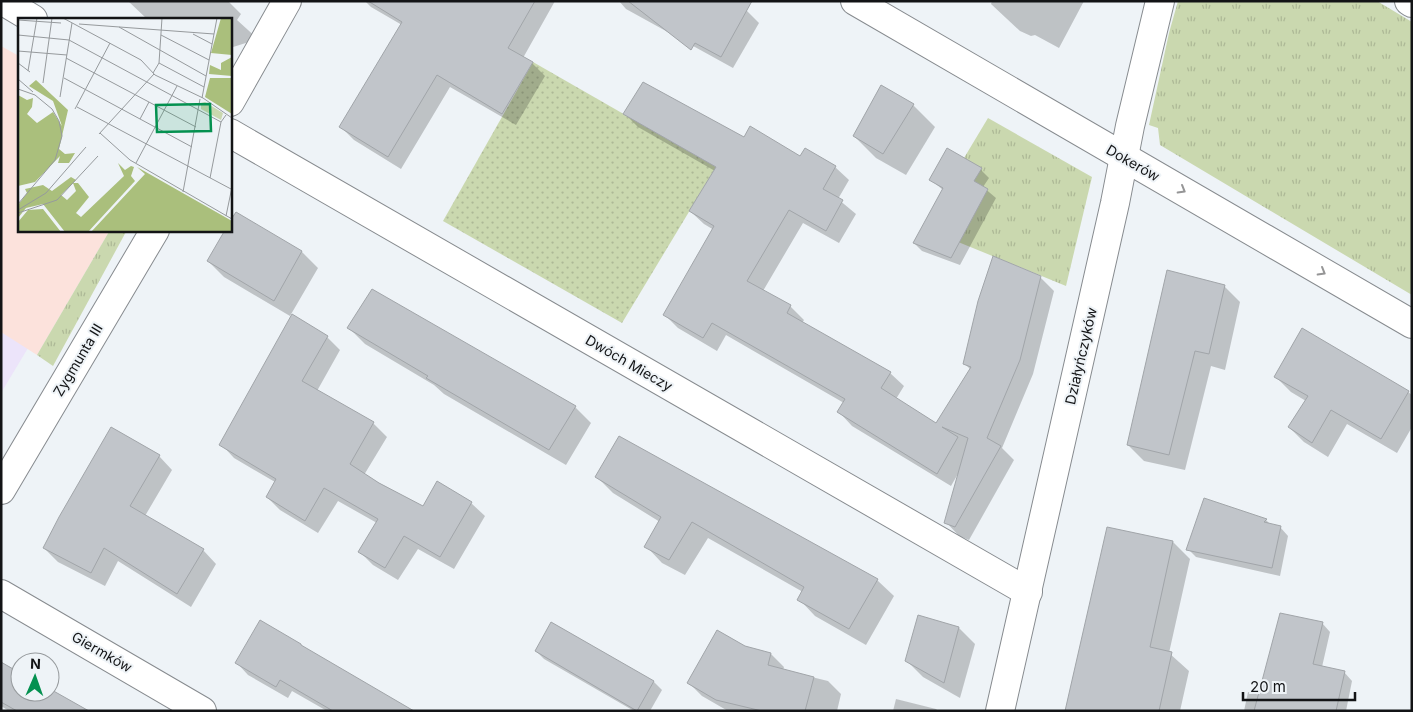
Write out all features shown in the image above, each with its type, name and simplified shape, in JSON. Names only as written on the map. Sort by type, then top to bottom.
[{"type":"street","points":[[4,1],[31,18]]},
{"type":"street","points":[[231,100],[288,1]]},
{"type":"street","name":"Dokerów","points":[[855,1],[1412,324]]},
{"type":"street","name":"Działyńczyków","points":[[1000,711],[1028,592],[1130,126],[1160,1]]},
{"type":"street","name":"Dwóch Mieczy","points":[[231,133],[1028,592]]},
{"type":"street","name":"Zygmunta III","points":[[1,490],[154,231]]},
{"type":"street","name":"Giermków","points":[[1,594],[202,711]]},
{"type":"shaded area","points":[[1,46],[18,55],[18,231],[109,231],[37,355],[1,332]]},
{"type":"shaded area","points":[[1,332],[28,348],[1,393]]},
{"type":"green space","points":[[1178,1],[1377,1],[1412,22],[1412,295],[1160,145],[1158,128],[1149,125]]},
{"type":"green space","points":[[533,62],[716,167],[622,323],[443,221]]},
{"type":"green space","points":[[988,118],[1092,177],[1066,286],[941,235],[964,158]]},
{"type":"green space","points":[[109,231],[126,231],[53,366],[37,355]]},
{"type":"building","points":[[368,1],[535,1],[508,48],[533,62],[502,114],[437,75],[388,157],[339,127],[402,22]]},
{"type":"building","points":[[628,1],[752,1],[721,57],[695,43],[691,50]]},
{"type":"building","points":[[643,82],[744,137],[750,126],[800,156],[805,148],[836,166],[823,189],[843,200],[826,231],[789,210],[747,281],[791,305],[787,313],[891,372],[881,388],[936,423],[971,367],[963,364],[978,301],[993,256],[1041,276],[1020,360],[987,438],[1001,446],[955,527],[944,523],[968,438],[942,427],[958,437],[937,474],[837,412],[845,399],[712,323],[703,338],[663,315],[714,226],[689,211],[716,167],[623,114]]},
{"type":"building","points":[[881,85],[914,104],[883,154],[853,136]]},
{"type":"building","points":[[947,148],[982,168],[974,181],[988,189],[951,258],[913,243],[943,188],[929,180]]},
{"type":"building","points":[[236,212],[302,251],[274,301],[207,261],[224,231],[231,231],[231,220]]},
{"type":"building","points":[[1167,270],[1225,285],[1209,354],[1195,351],[1169,455],[1127,445]]},
{"type":"building","points":[[372,289],[576,406],[549,450],[426,378],[428,376],[347,328]]},
{"type":"building","points":[[292,314],[328,336],[302,381],[374,422],[350,464],[379,483],[423,506],[437,481],[472,502],[440,557],[404,536],[385,568],[358,552],[378,519],[324,488],[305,521],[266,497],[276,479],[219,445]]},
{"type":"building","points":[[1302,328],[1409,391],[1381,439],[1331,410],[1312,443],[1288,427],[1308,396],[1274,377]]},
{"type":"building","points":[[111,427],[160,455],[130,506],[204,549],[177,594],[104,548],[91,573],[43,548]]},
{"type":"building","points":[[619,436],[878,579],[849,629],[797,600],[804,587],[692,522],[669,560],[644,547],[661,517],[595,477]]},
{"type":"building","points":[[1204,498],[1267,519],[1264,522],[1281,526],[1272,568],[1186,550]]},
{"type":"building","points":[[1107,527],[1173,541],[1150,647],[1172,652],[1159,711],[1065,711]]},
{"type":"building","points":[[1280,613],[1323,622],[1313,664],[1345,671],[1336,711],[1254,711]]},
{"type":"building","points":[[918,615],[959,627],[944,683],[905,661]]},
{"type":"building","points":[[260,620],[414,711],[333,711],[280,680],[276,687],[235,663]]},
{"type":"building","points":[[551,622],[654,681],[637,711],[535,651]]},
{"type":"building","points":[[717,630],[745,646],[771,653],[768,665],[814,677],[805,711],[762,711],[716,700],[687,683]]},
{"type":"building","points":[[1,662],[10,667],[10,702],[60,702],[60,695],[89,711],[17,711],[1,702]]}]
